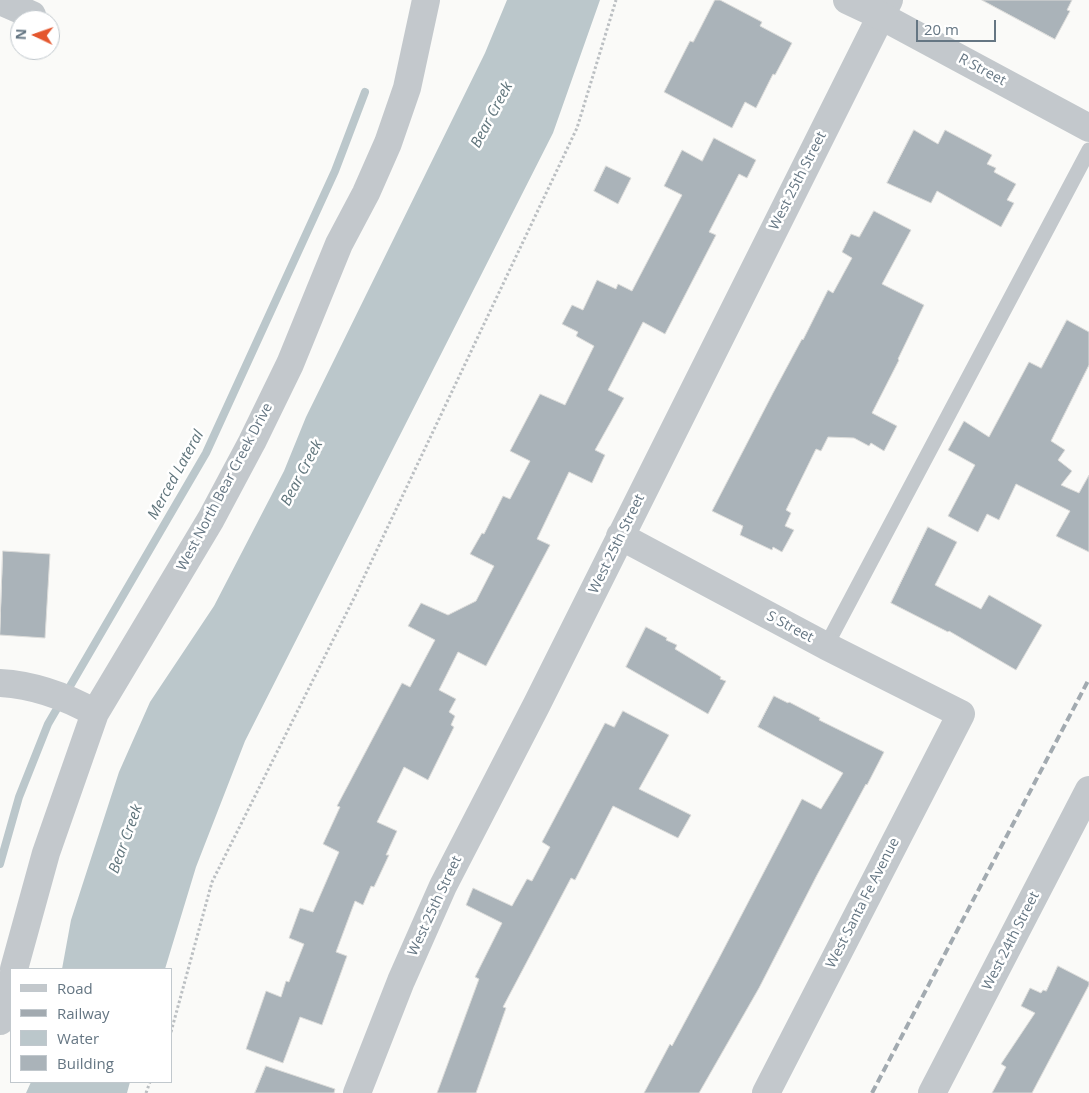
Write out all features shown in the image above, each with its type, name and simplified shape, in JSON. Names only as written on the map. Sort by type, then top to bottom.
[{"type":"street","name":"West North Bear Creek Drive","points":[[14,968],[46,853],[74,702],[212,519],[252,442],[290,364],[339,244],[366,193],[388,143],[407,88],[426,0]]},
{"type":"street","name":"R Street","points":[[847,0],[885,8],[1089,128]]},
{"type":"street","points":[[0,1],[21,10]]},
{"type":"street","name":"West 25th Street","points":[[357,1093],[401,981],[443,886],[537,704],[885,8]]},
{"type":"street","name":"S Street","points":[[620,536],[826,646],[961,714]]},
{"type":"street","points":[[0,683],[14,684],[74,702]]},
{"type":"street","name":"West Santa Fe Avenue","points":[[766,1093],[961,714]]},
{"type":"street","name":"West 24th Street","points":[[932,1093],[1089,790]]},
{"type":"street","points":[[0,1021],[10,984]]},
{"type":"lane","points":[[826,646],[1089,150]]},
{"type":"path","points":[[172,1028],[212,882],[355,596],[577,128],[616,0]]},
{"type":"water","name":"Bear Creek","points":[[507,0],[600,0],[553,133],[245,741],[196,867],[165,968],[62,968],[71,920],[119,772],[150,702],[214,606],[284,471],[306,417],[485,53]]},
{"type":"water","points":[[31,1083],[130,1083],[127,1093],[26,1093]]},
{"type":"building","points":[[715,0],[720,0],[762,22],[760,26],[792,43],[775,75],[773,74],[756,108],[745,102],[732,128],[664,92],[690,41],[693,42]]},
{"type":"building","points":[[982,0],[1072,0],[1067,10],[1070,11],[1055,39]]},
{"type":"building","points":[[914,130],[938,144],[945,130],[992,155],[987,164],[996,168],[994,172],[1016,184],[1007,200],[1014,203],[1001,227],[937,191],[931,203],[887,183]]},
{"type":"building","points":[[714,138],[756,160],[747,178],[739,174],[709,232],[716,235],[665,334],[643,322],[608,390],[624,398],[595,450],[605,455],[592,483],[569,472],[537,539],[550,545],[486,666],[458,652],[439,690],[456,699],[449,712],[455,716],[451,725],[454,727],[428,780],[404,767],[377,822],[397,831],[386,855],[389,855],[374,887],[371,886],[363,905],[355,901],[336,952],[347,956],[322,1025],[300,1017],[283,1063],[246,1049],[266,991],[281,997],[286,981],[289,982],[304,944],[289,938],[300,908],[313,912],[339,852],[323,844],[340,807],[337,806],[402,683],[410,687],[435,640],[408,626],[421,603],[448,615],[476,601],[494,566],[470,554],[482,533],[484,534],[503,496],[510,499],[530,461],[510,451],[540,394],[565,405],[594,346],[576,336],[578,332],[562,324],[572,305],[583,310],[597,280],[616,289],[618,284],[632,291],[682,195],[664,186],[682,150],[702,161]]},
{"type":"building","points":[[606,166],[631,178],[618,204],[594,191]]},
{"type":"building","points":[[874,211],[911,230],[882,284],[924,305],[872,413],[897,426],[884,451],[871,443],[869,446],[854,438],[828,437],[821,451],[816,449],[786,510],[791,513],[785,526],[794,530],[782,552],[773,547],[772,550],[740,535],[743,526],[712,511],[828,290],[833,293],[852,258],[842,252],[851,234],[859,237]]},
{"type":"building","points":[[1067,320],[1089,332],[1089,365],[1051,441],[1065,450],[1058,460],[1072,471],[1061,485],[1079,493],[1089,475],[1089,552],[1056,536],[1070,511],[1016,484],[999,520],[987,514],[978,532],[948,516],[975,465],[948,450],[964,421],[989,437],[1029,362],[1041,368]]},
{"type":"building","points":[[928,527],[957,542],[935,585],[981,609],[989,595],[1042,625],[1016,670],[949,631],[891,603]]},
{"type":"building","points":[[3,551],[50,554],[45,638],[0,635]]},
{"type":"building","points":[[646,627],[667,638],[666,640],[677,645],[675,649],[726,681],[708,714],[626,667]]},
{"type":"building","points":[[774,696],[884,752],[817,875],[759,988],[699,1093],[644,1093],[670,1044],[672,1046],[802,799],[821,809],[843,773],[758,727]]},
{"type":"building","points":[[623,711],[669,735],[639,789],[691,815],[678,838],[613,806],[575,880],[571,878],[503,1007],[506,1008],[476,1093],[437,1093],[479,979],[475,977],[502,923],[466,905],[473,888],[512,906],[527,879],[532,881],[550,847],[542,842],[605,723],[614,727]]},
{"type":"building","points":[[1058,966],[1089,982],[1089,985],[1032,1093],[992,1093],[1006,1067],[1001,1064],[1035,1013],[1021,1006],[1030,988],[1041,993],[1043,990],[1046,991]]},
{"type":"building","points":[[266,1066],[335,1089],[334,1093],[255,1093]]},
{"type":"waterway","name":"Merced Lateral","points":[[0,864],[19,797],[48,724],[206,453],[335,171],[365,92]]},
{"type":"railway","points":[[872,1093],[1089,679]]}]
